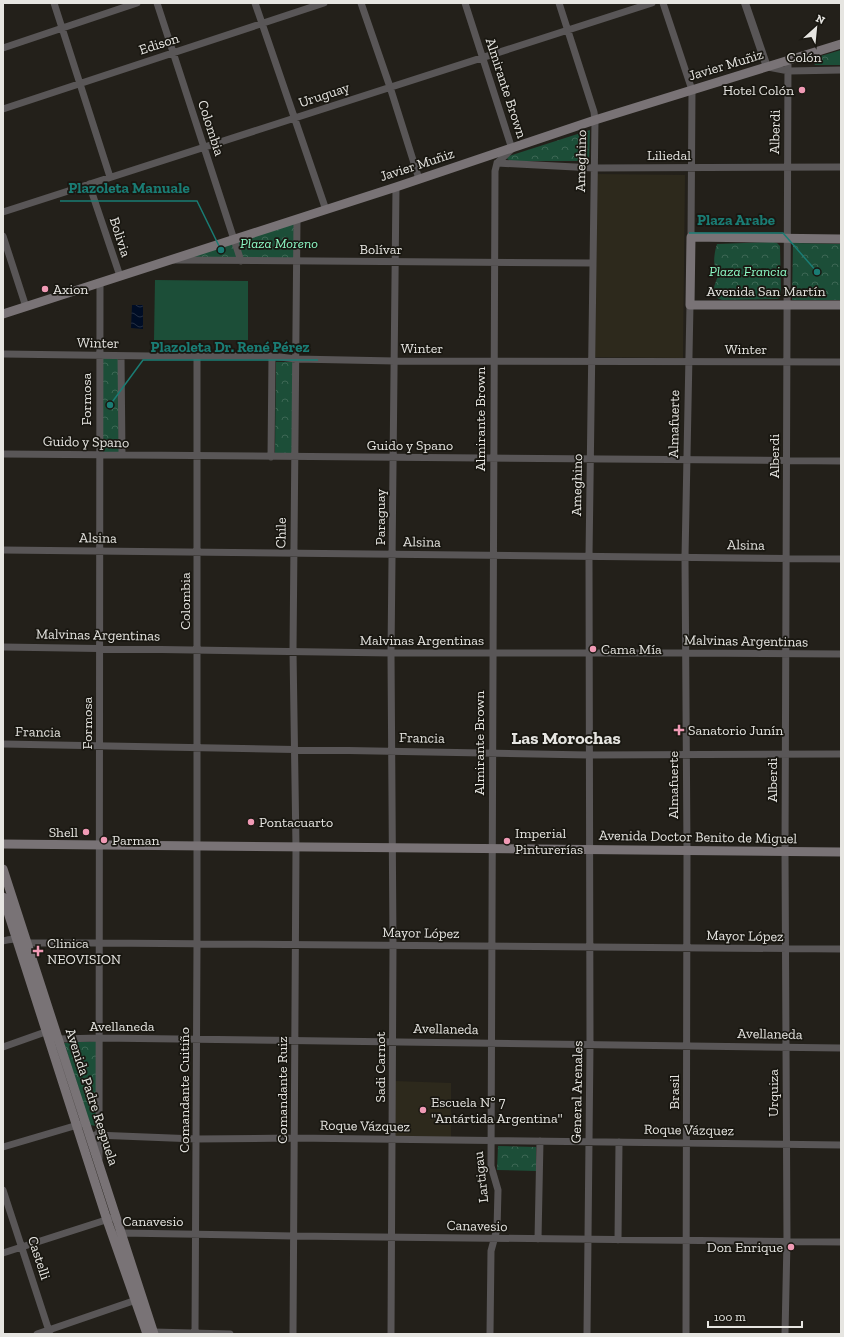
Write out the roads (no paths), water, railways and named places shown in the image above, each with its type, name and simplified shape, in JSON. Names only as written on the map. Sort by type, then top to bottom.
[{"type":"main road","name":"Javier Muñiz","points":[[3,314],[326,210],[595,120],[767,67],[789,66],[841,44]]},
{"type":"main road","points":[[691,237],[841,239]]},
{"type":"main road","name":"Almafuerte","points":[[690,305],[691,237]]},
{"type":"main road","name":"Avenida San Martín","points":[[690,305],[841,305]]},
{"type":"main road","name":"Avenida Doctor Benito de Miguel","points":[[3,844],[841,852]]},
{"type":"main road","name":"Avenida Padre Respuela","points":[[3,869],[27,943],[51,1030]]},
{"type":"main road","name":"Avenida Padre Respuela","points":[[3,897],[55,1040],[111,1218],[151,1334]]},
{"type":"main road","name":"Avenida Padre Respuela","points":[[85,1136],[98,1163],[111,1218]]},
{"type":"street","points":[[54,3],[110,177]]},
{"type":"street","points":[[3,48],[137,3]]},
{"type":"street","name":"Colombia","points":[[156,3],[240,261]]},
{"type":"street","points":[[255,3],[326,210]]},
{"type":"street","name":"Edison","points":[[3,109],[324,3]]},
{"type":"street","points":[[360,3],[390,87],[419,179]]},
{"type":"street","name":"Almirante Brown","points":[[464,3],[512,149],[497,163],[495,171],[491,849]]},
{"type":"street","name":"Ameghino","points":[[559,3],[594,112],[595,120],[589,556],[590,850]]},
{"type":"street","name":"Uruguay","points":[[3,212],[652,3]]},
{"type":"street","name":"Almafuerte","points":[[664,3],[692,90],[691,237]]},
{"type":"street","points":[[745,3],[767,67]]},
{"type":"street","name":"Colón","points":[[789,66],[841,70]]},
{"type":"street","name":"Alberdi","points":[[785,852],[789,66]]},
{"type":"street","name":"Liliedal","points":[[497,163],[594,168],[841,167]]},
{"type":"street","name":"Bolivia","points":[[89,184],[120,276]]},
{"type":"street","name":"Paraguay","points":[[393,848],[391,653],[396,187]]},
{"type":"street","name":"Chile","points":[[296,847],[293,651],[297,219]]},
{"type":"street","points":[[3,236],[26,307]]},
{"type":"street","name":"Bolívar","points":[[168,260],[593,263]]},
{"type":"street","name":"Formosa","points":[[98,1163],[100,1038],[100,283]]},
{"type":"street","name":"Almafuerte","points":[[687,851],[685,557],[690,305]]},
{"type":"street","name":"Winter","points":[[3,354],[99,356],[272,356],[296,359],[493,361],[841,362]]},
{"type":"street","points":[[121,356],[122,455]]},
{"type":"street","name":"Colombia","points":[[197,356],[197,846]]},
{"type":"street","points":[[271,457],[272,356]]},
{"type":"street","name":"Guido y Spano","points":[[3,454],[841,461]]},
{"type":"street","name":"Alsina","points":[[3,550],[841,559]]},
{"type":"street","name":"Malvinas Argentinas","points":[[3,647],[391,653],[841,654]]},
{"type":"street","name":"Francia","points":[[3,744],[589,755],[841,754]]},
{"type":"street","name":"Comandante Cuitiño","points":[[195,1334],[197,846]]},
{"type":"street","name":"Comandante Ruiz","points":[[293,1334],[296,847]]},
{"type":"street","name":"Sadi Carnot","points":[[391,1334],[393,848]]},
{"type":"street","name":"Lartigau","points":[[490,1334],[491,1251],[497,1229],[498,1190],[497,1183],[491,1169],[491,849]]},
{"type":"street","name":"General Arenales","points":[[587,1334],[590,1044],[590,850]]},
{"type":"street","name":"Brasil","points":[[686,1334],[687,851]]},
{"type":"street","name":"Urquiza","points":[[785,852],[787,1241],[785,1334]]},
{"type":"street","name":"Mayor López","points":[[3,941],[17,939],[27,943],[841,950]]},
{"type":"street","points":[[3,1047],[51,1030]]},
{"type":"street","name":"Avellaneda","points":[[55,1040],[100,1038],[841,1048]]},
{"type":"street","points":[[3,1147],[81,1124]]},
{"type":"street","name":"Roque Vázquez","points":[[85,1136],[99,1135],[196,1139],[294,1138],[841,1145]]},
{"type":"street","points":[[538,1239],[540,1141]]},
{"type":"street","points":[[618,1240],[620,1142]]},
{"type":"street","name":"Castelli","points":[[3,1190],[49,1332]]},
{"type":"street","name":"Canavesio","points":[[3,1253],[111,1218]]},
{"type":"street","name":"Canavesio","points":[[117,1234],[841,1242]]},
{"type":"street","points":[[37,1334],[49,1332],[138,1299]]},
{"type":"street","points":[[151,1334],[230,1334]]},
{"type":"water","points":[[132,305],[143,305],[143,329],[131,328]]},
{"type":"place","name":"Hotel Colón","points":[[802,90]]},
{"type":"place","name":"Plazoleta Manuale","points":[[221,250]]},
{"type":"place","name":"Plaza Arabe","points":[[817,272]]},
{"type":"place","name":"Axion","points":[[45,289]]},
{"type":"place","name":"Plazoleta Dr. René Pérez","points":[[110,405]]},
{"type":"place","name":"Cama Mía","points":[[593,649]]},
{"type":"place","name":"Sanatorio Junín","points":[[679,730]]},
{"type":"place","name":"Pontacuarto","points":[[251,822]]},
{"type":"place","name":"Shell","points":[[86,832]]},
{"type":"place","name":"Parman","points":[[104,840]]},
{"type":"place","name":"Imperial Pinturerías","points":[[507,841]]},
{"type":"place","name":"Clinica NEOVISION","points":[[38,951]]},
{"type":"place","name":"Escuela Nº 7 \"Antártida Argentina\"","points":[[423,1110]]},
{"type":"place","name":"Don Enrique","points":[[791,1247]]},
{"type":"district","name":"Las Morochas","points":[[566,738]]},
{"type":"park label","name":"Plaza Moreno","points":[[279,243]]},
{"type":"park label","name":"Plaza Francia","points":[[748,271]]}]
